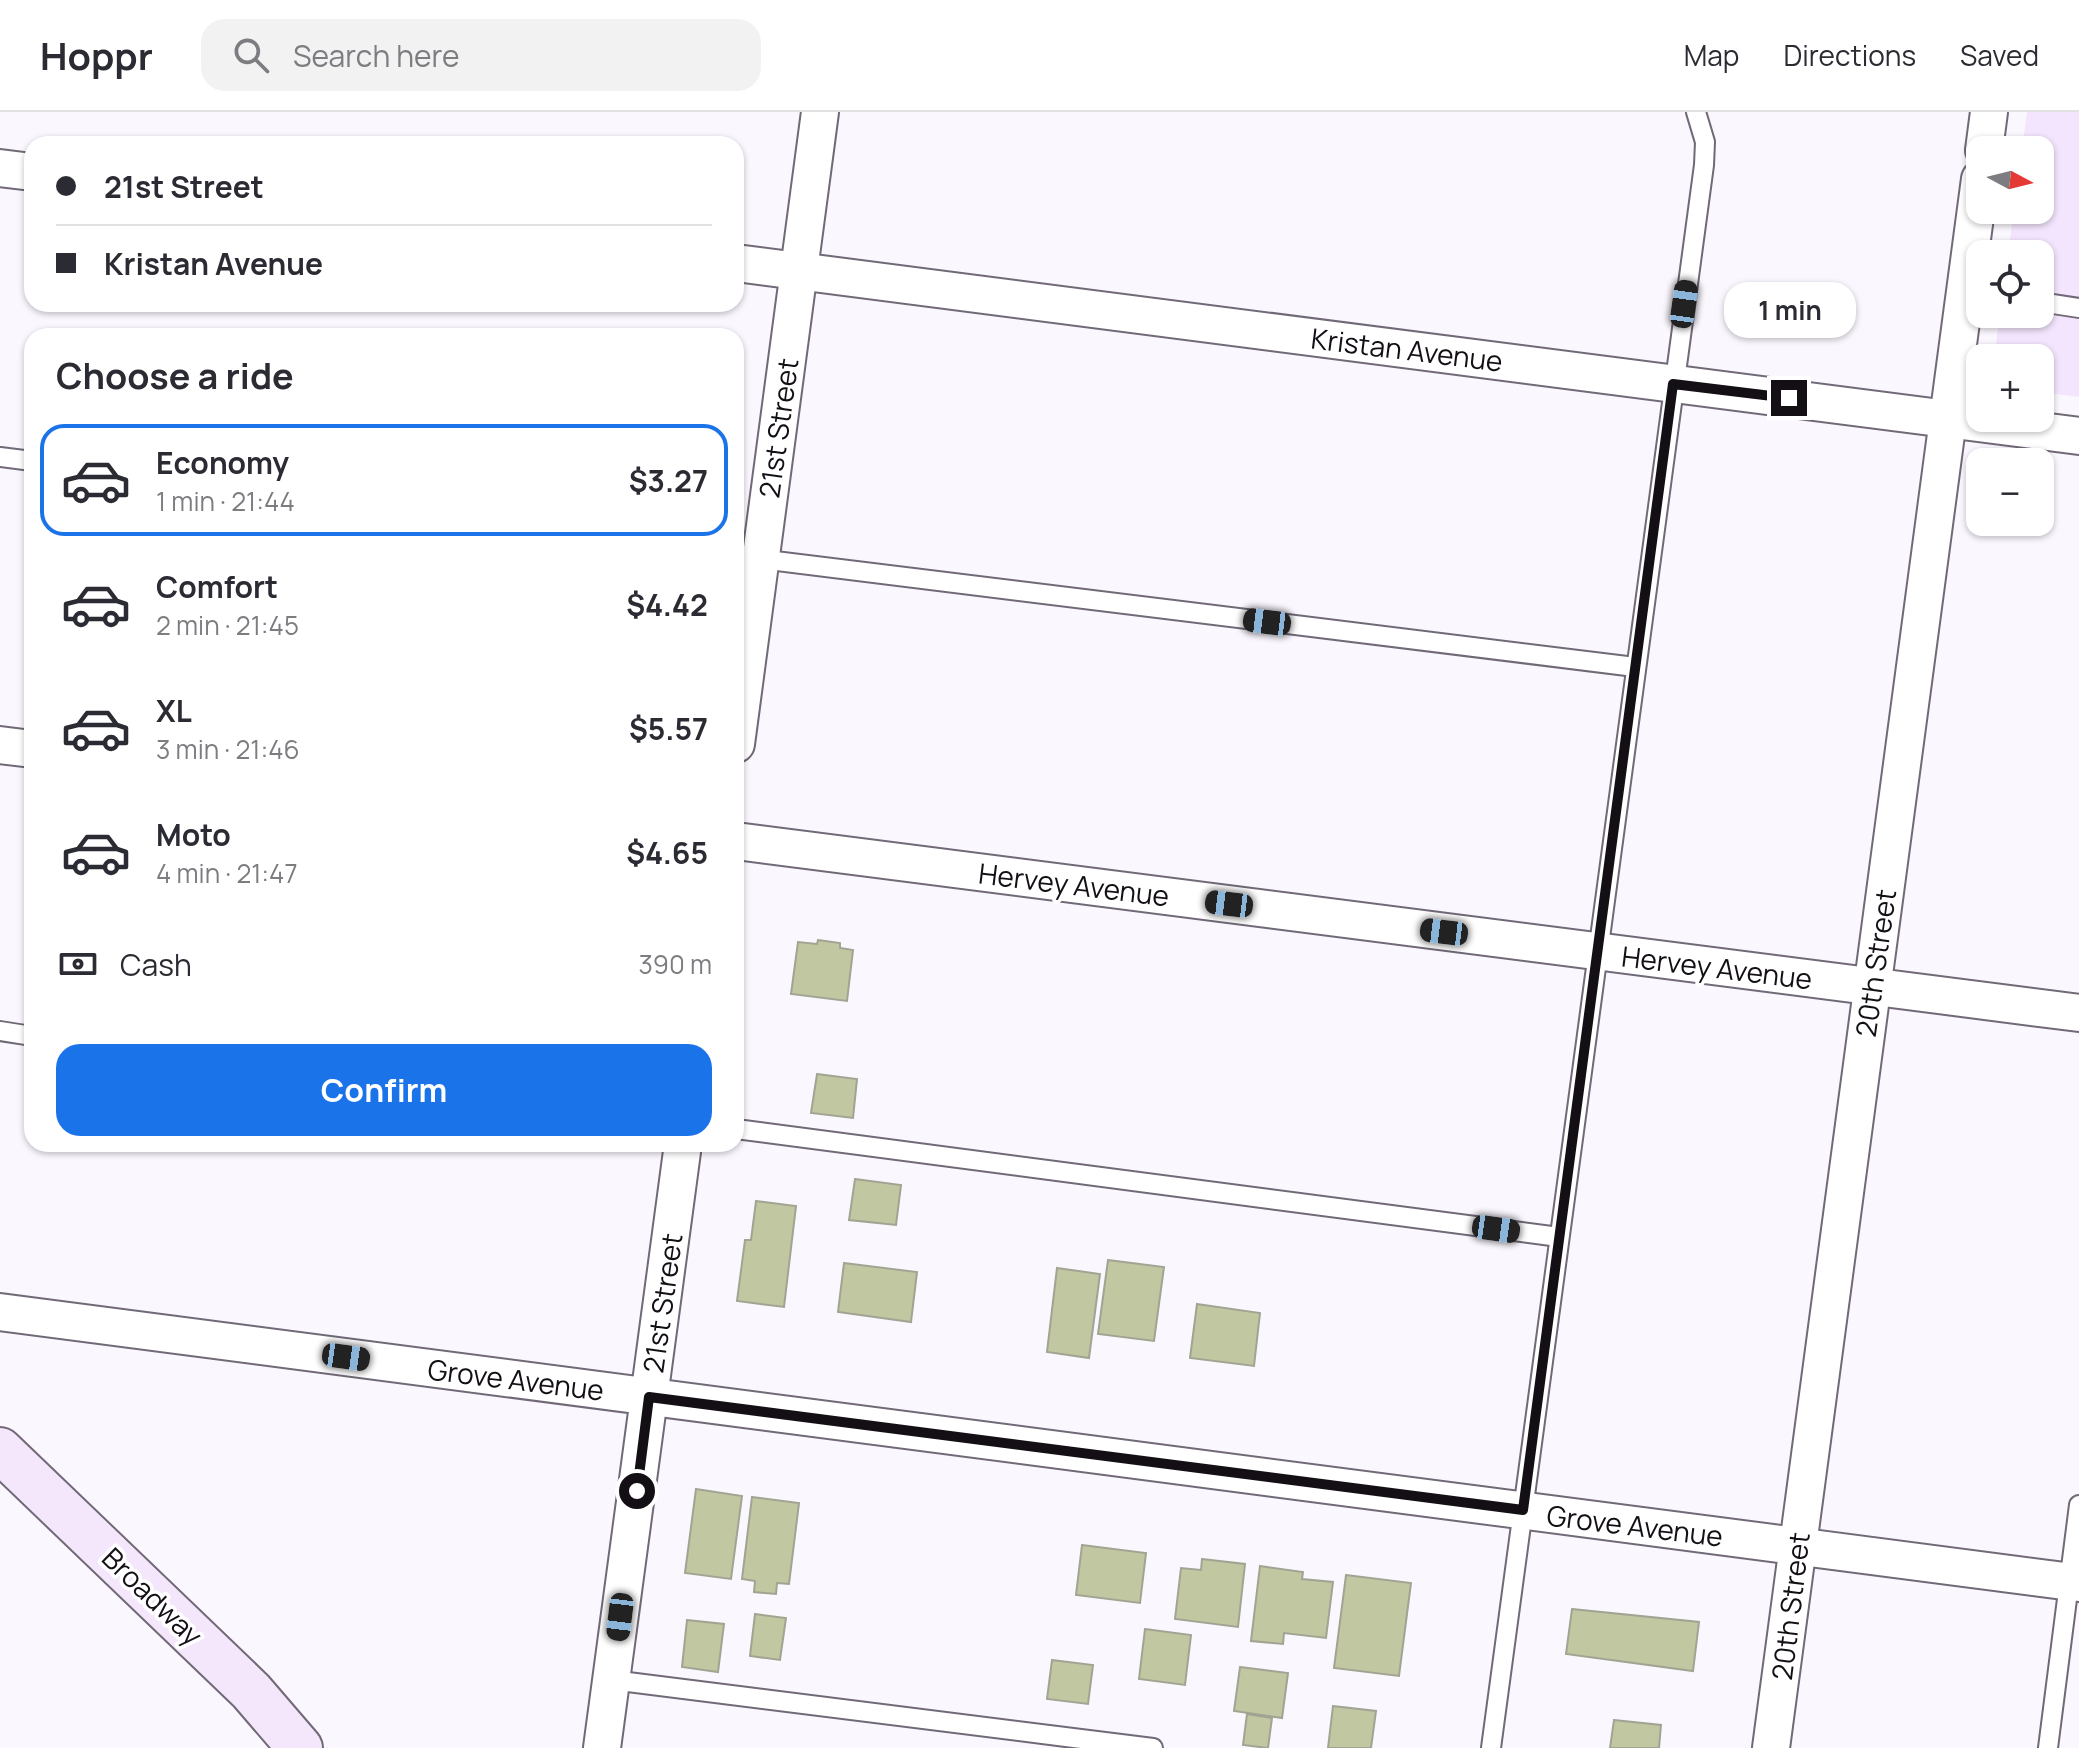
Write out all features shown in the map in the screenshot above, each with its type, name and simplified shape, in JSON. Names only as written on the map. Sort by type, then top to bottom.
[{"type":"street","name":"21st Street","points":[[744,620],[748,558],[799,271],[820,112]]},
{"type":"street","points":[[1986,136],[1989,112]]},
{"type":"street","points":[[0,168],[24,171]]},
{"type":"street","name":"Kristan Avenue","points":[[744,264],[2079,436]]},
{"type":"street","name":"20th Street","points":[[1771,1748],[1948,419],[1966,324]]},
{"type":"street","points":[[0,745],[24,748]]},
{"type":"street","name":"Hervey Avenue","points":[[744,842],[2079,1013]]},
{"type":"street","name":"21st Street","points":[[602,1748],[682,1152]]},
{"type":"street","name":"Grove Avenue","points":[[0,1312],[2074,1582]]},
{"type":"street","name":"Broadway","points":[[0,1450],[251,1691],[300,1748]]},
{"type":"lane","points":[[1491,1748],[1704,165],[1705,142],[1696,112]]},
{"type":"lane","points":[[2054,304],[2079,308]]},
{"type":"lane","points":[[0,457],[24,460]]},
{"type":"lane","points":[[748,558],[1635,667]]},
{"type":"lane","points":[[0,1031],[24,1035]]},
{"type":"lane","points":[[744,1130],[1559,1237]]},
{"type":"lane","points":[[2048,1748],[2074,1582],[2079,1505]]},
{"type":"lane","points":[[612,1680],[1153,1748]]},
{"type":"shaded area","points":[[2027,112],[2079,112],[2079,397],[2054,394],[2054,344],[1996,344],[1998,328],[2054,328],[2054,240],[2010,240],[2012,224],[2054,224],[2054,136],[2024,136]]},
{"type":"building","points":[[818,940],[840,943],[840,948],[853,950],[847,1001],[791,994],[798,942],[817,944]]},
{"type":"building","points":[[817,1074],[857,1079],[853,1118],[811,1113]]},
{"type":"building","points":[[855,1179],[901,1185],[896,1225],[849,1220]]},
{"type":"building","points":[[756,1201],[796,1206],[784,1307],[737,1301],[745,1240],[751,1240]]},
{"type":"building","points":[[1108,1260],[1164,1267],[1154,1341],[1098,1334]]},
{"type":"building","points":[[844,1263],[917,1272],[911,1322],[838,1312]]},
{"type":"building","points":[[1057,1268],[1100,1274],[1089,1358],[1047,1352]]},
{"type":"building","points":[[1197,1304],[1260,1313],[1254,1366],[1190,1358]]},
{"type":"building","points":[[696,1489],[742,1496],[731,1579],[685,1573]]},
{"type":"building","points":[[752,1497],[799,1503],[789,1584],[777,1583],[776,1594],[754,1592],[755,1581],[742,1579]]},
{"type":"building","points":[[1082,1545],[1146,1553],[1140,1603],[1076,1595]]},
{"type":"building","points":[[1202,1559],[1245,1564],[1238,1627],[1175,1619],[1181,1568],[1201,1570]]},
{"type":"building","points":[[1260,1566],[1303,1572],[1302,1579],[1333,1582],[1326,1638],[1284,1633],[1283,1644],[1251,1641]]},
{"type":"building","points":[[1346,1575],[1411,1583],[1399,1676],[1334,1668]]},
{"type":"building","points":[[1572,1609],[1699,1622],[1693,1671],[1566,1654]]},
{"type":"building","points":[[755,1614],[786,1618],[780,1660],[750,1656]]},
{"type":"building","points":[[687,1620],[724,1624],[718,1672],[682,1667]]},
{"type":"building","points":[[1145,1629],[1191,1635],[1185,1685],[1139,1679]]},
{"type":"building","points":[[1052,1660],[1093,1665],[1088,1704],[1047,1699]]},
{"type":"building","points":[[1240,1667],[1288,1673],[1282,1718],[1234,1711]]},
{"type":"building","points":[[1333,1706],[1376,1711],[1371,1748],[1328,1748]]},
{"type":"building","points":[[1247,1714],[1272,1718],[1268,1748],[1243,1745]]},
{"type":"building","points":[[1614,1720],[1661,1725],[1659,1748],[1610,1748]]},
{"type":"route","points":[[637,1491],[649,1397],[1523,1510],[1673,384],[1789,398]]}]
